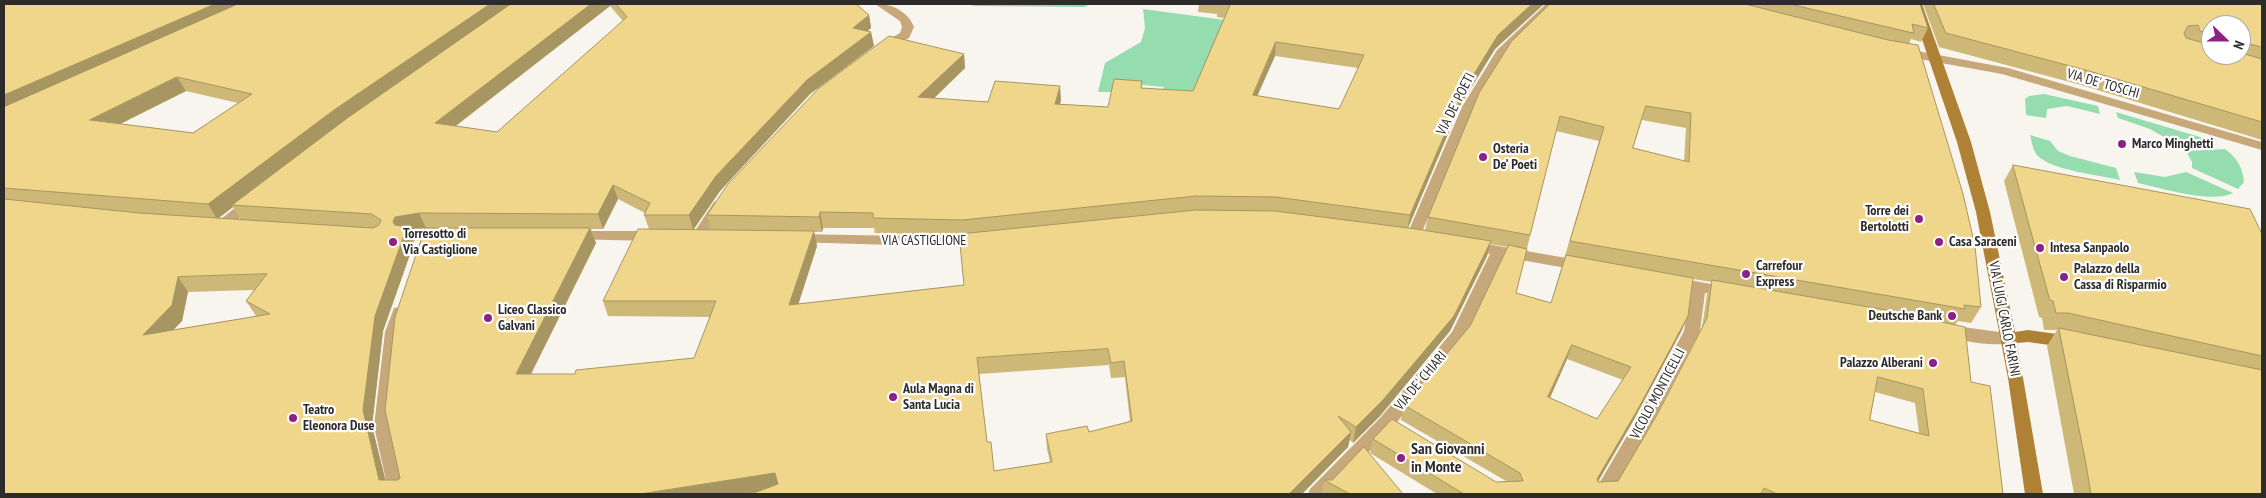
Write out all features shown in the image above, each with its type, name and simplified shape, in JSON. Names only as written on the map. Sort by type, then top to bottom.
[{"type":"street","points":[[869,58],[885,46],[905,36],[908,27],[905,19],[881,4]]},
{"type":"street","name":"VIA DE' POETI","points":[[1413,237],[1468,107],[1501,53],[1552,4]]},
{"type":"street","name":"VIA LUIGI CARLO FARINI","points":[[1916,4],[1964,142],[1977,186],[2024,420],[2034,494]]},
{"type":"street","name":"VIA DE' TOSCHI","points":[[1889,50],[2004,71],[2262,147]]},
{"type":"street","points":[[221,226],[265,192]]},
{"type":"street","points":[[698,237],[726,195]]},
{"type":"street","points":[[203,224],[241,227]]},
{"type":"street","points":[[1394,234],[1432,240]]},
{"type":"street","points":[[409,236],[424,243],[455,236]]},
{"type":"street","points":[[562,236],[717,237]]},
{"type":"street","name":"VIA CASTIGLIONE","points":[[784,238],[964,242],[993,239]]},
{"type":"street","points":[[1451,243],[1594,268]]},
{"type":"street","name":"VIA DE' CHIARI","points":[[1317,494],[1387,422],[1459,335],[1499,251]]},
{"type":"street","points":[[1660,280],[1746,295]]},
{"type":"street","name":"VICOLO MONTICELLI","points":[[1602,494],[1641,428],[1692,331],[1698,287]]},
{"type":"street","points":[[398,494],[383,426],[393,332],[405,295]]},
{"type":"street","points":[[1935,329],[1991,338],[2028,336],[2056,338],[2088,345]]},
{"type":"street","points":[[1387,422],[1403,431]]},
{"type":"green space","points":[[967,4],[1089,4],[1085,7],[974,6]]},
{"type":"green space","points":[[1143,9],[1225,20],[1193,101],[1160,96],[1164,87],[1143,85],[1136,92],[1098,92],[1105,63],[1141,42],[1145,28]]},
{"type":"green space","points":[[2044,94],[2098,106],[2100,114],[2067,106],[2047,109],[2046,118],[2026,115],[2025,99],[2029,96]]},
{"type":"green space","points":[[2116,112],[2200,137],[2212,143],[2178,145],[2150,129],[2118,118]]},
{"type":"green space","points":[[2030,135],[2050,141],[2058,151],[2070,156],[2116,168],[2120,180],[2078,172],[2046,162],[2035,152]]},
{"type":"green space","points":[[2225,149],[2236,159],[2242,172],[2244,182],[2238,189],[2192,168],[2192,162],[2186,151]]},
{"type":"green space","points":[[2134,172],[2165,177],[2186,172],[2233,193],[2213,197],[2173,191],[2138,183]]},
{"type":"building","points":[[4,4],[215,4],[4,95]]},
{"type":"building","points":[[238,4],[490,4],[334,110],[208,204],[4,188],[4,107]],"holes":[[[177,77],[252,94],[193,133],[90,120]]]},
{"type":"building","points":[[511,4],[591,4],[435,123],[497,132],[627,17],[616,4],[856,4],[869,15],[853,28],[871,32],[807,80],[716,176],[689,215],[644,215],[650,203],[613,185],[598,214],[419,213],[395,217],[393,222],[395,225],[407,227],[375,316],[363,410],[379,480],[398,480],[400,478],[385,410],[395,317],[425,228],[590,228],[516,374],[575,374],[576,370],[694,358],[716,301],[603,301],[638,229],[814,231],[789,305],[964,285],[959,234],[1196,210],[1275,211],[1416,229],[1491,241],[1454,316],[1383,400],[1356,427],[1338,416],[1351,432],[1289,494],[751,494],[778,484],[775,473],[640,494],[4,494],[4,199],[139,213],[373,228],[379,225],[381,220],[372,214],[232,205],[346,119]],"holes":[[[267,274],[246,301],[270,314],[143,335],[172,305],[178,277]],[[1108,349],[1111,363],[1124,361],[1132,421],[1089,432],[1087,426],[1046,434],[1052,462],[994,471],[991,442],[987,442],[977,358]]]},
{"type":"building","points":[[1224,4],[1532,4],[1498,35],[1463,92],[1410,215],[1276,197],[1196,196],[962,220],[873,218],[873,213],[820,212],[819,217],[707,215],[728,184],[819,88],[889,36],[964,54],[918,97],[988,102],[995,81],[1060,86],[1055,104],[1108,107],[1114,79],[1142,81],[1141,88],[1193,91],[1230,5]],"holes":[[[1276,42],[1364,55],[1339,109],[1253,95]]]},
{"type":"building","points":[[1550,4],[1745,4],[1888,40],[1918,45],[1963,194],[1975,246],[1981,307],[1964,305],[1965,309],[1570,241],[1604,127],[1560,116],[1530,235],[1428,217],[1479,93],[1511,42]],"holes":[[[1646,106],[1691,113],[1689,162],[1633,148]]]},
{"type":"building","points":[[1790,4],[1920,4],[1928,28],[1912,24],[1914,33]]},
{"type":"building","points":[[1934,4],[2262,4],[2262,47],[2251,44],[2251,15],[2201,15],[2201,31],[2198,25],[2188,26],[2184,33],[2186,38],[2201,42],[2201,65],[2251,65],[2251,56],[2262,59],[2262,122],[2089,71],[1946,33]]},
{"type":"building","points":[[2013,165],[2250,209],[2262,234],[2262,356],[2068,313],[2056,313],[2053,301],[2050,300]]},
{"type":"building","points":[[1509,245],[1527,249],[1516,293],[1551,303],[1566,255],[1693,278],[1688,316],[1638,409],[1597,479],[1598,482],[1618,481],[1657,415],[1707,318],[1712,280],[1886,310],[1965,327],[1971,382],[1990,386],[2003,494],[1777,494],[1764,488],[1761,494],[1464,494],[1373,439],[1392,419],[1496,482],[1523,481],[1520,473],[1404,405],[1470,326]],"holes":[[[1572,345],[1631,367],[1597,419],[1548,397]],[[1878,377],[1923,389],[1929,436],[1870,420]]]},
{"type":"building","points":[[2059,328],[2262,370],[2262,494],[2091,494]]},
{"type":"building","points":[[1364,447],[1403,494],[1350,494],[1324,480],[1332,480]]},
{"type":"place","name":"Marco Minghetti","points":[[2122,144]]},
{"type":"place","name":"Osteria De’ Poeti","points":[[1483,157]]},
{"type":"place","name":"Torre dei Bertolotti","points":[[1919,219]]},
{"type":"place","name":"Torresotto di Via Castiglione","points":[[393,242]]},
{"type":"place","name":"Casa Saraceni","points":[[1939,242]]},
{"type":"place","name":"Intesa Sanpaolo","points":[[2040,248]]},
{"type":"place","name":"Carrefour Express","points":[[1746,274]]},
{"type":"place","name":"Palazzo della Cassa di Risparmio","points":[[2064,277]]},
{"type":"place","name":"Deutsche Bank","points":[[1952,316]]},
{"type":"place","name":"Liceo Classico Galvani","points":[[488,318]]},
{"type":"place","name":"Palazzo Alberani","points":[[1933,363]]},
{"type":"place","name":"Aula Magna di Santa Lucia","points":[[893,397]]},
{"type":"place","name":"Teatro Eleonora Duse","points":[[293,418]]},
{"type":"place","name":"San Giovanni in Monte","points":[[1401,458]]}]
